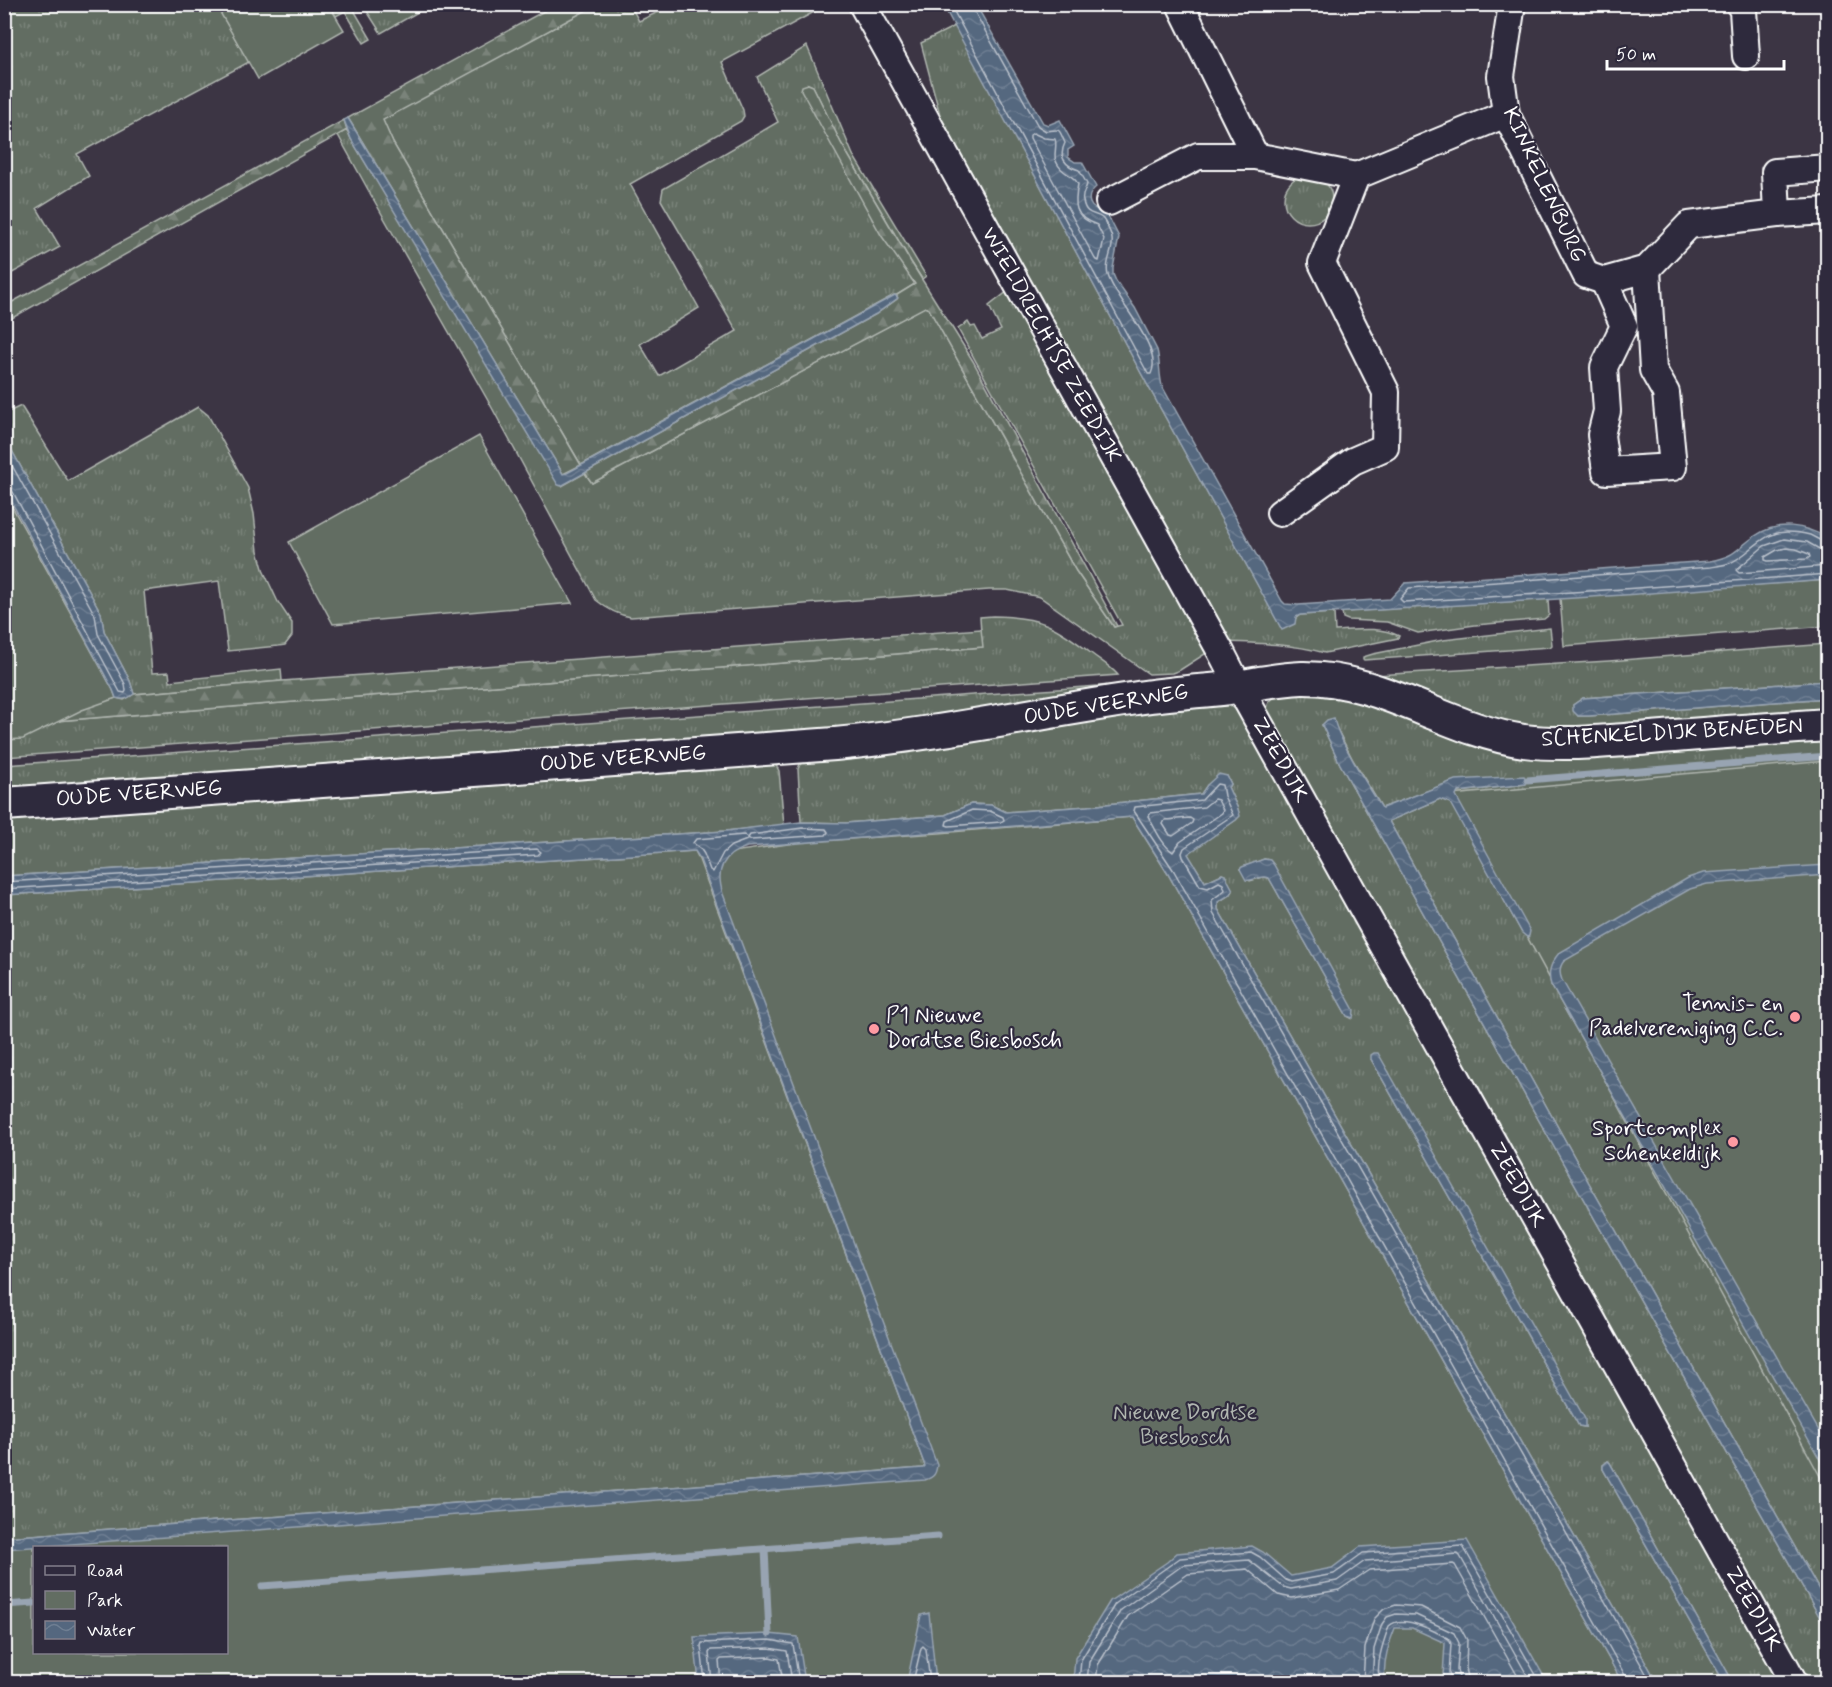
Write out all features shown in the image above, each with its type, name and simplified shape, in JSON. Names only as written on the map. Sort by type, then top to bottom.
[{"type":"street","name":"WIELDRECHTSE ZEEDIJK","points":[[862,4],[1239,687]]},
{"type":"street","points":[[1180,4],[1255,156]]},
{"type":"street","name":"KINKELENBURG","points":[[1512,4],[1501,76],[1506,114],[1586,275],[1604,281],[1647,269],[1653,370],[1666,393],[1673,467],[1606,471],[1601,435],[1607,411],[1604,367],[1624,326],[1604,281]]},
{"type":"street","points":[[1739,4],[1743,10],[1746,56]]},
{"type":"street","points":[[1109,202],[1198,156],[1255,156],[1356,176],[1506,114]]},
{"type":"street","points":[[1777,214],[1775,172],[1827,168]]},
{"type":"street","points":[[1280,513],[1353,461],[1385,447],[1386,392],[1322,263],[1356,176]]},
{"type":"street","points":[[1647,269],[1689,225],[1777,214],[1827,211]]},
{"type":"street","name":"SCHENKELDIJK BENEDEN","points":[[1239,687],[1303,678],[1347,682],[1382,692],[1465,726],[1507,737],[1542,742],[1581,743],[1827,725]]},
{"type":"street","name":"OUDE VEERWEG","points":[[4,804],[836,744],[899,738],[1151,696],[1239,687]]},
{"type":"street","name":"ZEEDIJK","points":[[1239,687],[1794,1683]]},
{"type":"green space","points":[[5,4],[216,5],[249,62],[77,154],[89,176],[37,208],[60,247],[5,277]]},
{"type":"green space","points":[[216,5],[329,5],[344,30],[258,79]]},
{"type":"green space","points":[[329,5],[351,5],[371,39],[364,43],[345,11],[336,16]]},
{"type":"green space","points":[[363,5],[387,5],[389,8],[395,5],[414,5],[418,12],[381,33]]},
{"type":"green space","points":[[555,5],[596,5],[383,120],[393,143],[581,465],[563,474],[348,118]]},
{"type":"green space","points":[[596,5],[630,5],[639,21],[673,5],[827,5],[722,62],[743,110],[744,116],[741,121],[630,184],[699,308],[640,344],[659,376],[737,331],[661,200],[663,189],[778,122],[757,77],[807,46],[853,155],[926,276],[922,279],[911,262],[841,143],[813,86],[808,84],[915,284],[581,465],[393,143],[382,119]]},
{"type":"green space","points":[[955,26],[1141,373],[1282,629],[1300,615],[1334,613],[1335,631],[1384,631],[1399,636],[1398,638],[1325,653],[1288,646],[1224,642],[944,130],[921,43]]},
{"type":"green space","points":[[808,84],[813,86],[841,143],[973,361],[1117,626],[1114,627],[1076,571],[929,309],[925,307],[592,483],[585,473],[876,314],[897,299],[897,295],[915,284],[881,235],[801,90],[802,86]]},
{"type":"green space","points":[[344,120],[347,130],[5,322],[5,306]]},
{"type":"green space","points":[[347,130],[562,486],[585,473],[592,483],[924,307],[929,309],[1076,571],[1114,627],[1122,625],[958,329],[968,322],[971,327],[975,326],[982,339],[1001,330],[989,306],[1012,288],[1208,652],[1172,673],[1149,674],[1040,597],[1007,590],[631,617],[608,609],[596,600],[491,406],[338,135]]},
{"type":"green space","points":[[1303,175],[1313,175],[1328,185],[1332,199],[1331,208],[1322,219],[1313,223],[1303,223],[1288,213],[1284,204],[1284,194],[1294,179]]},
{"type":"green space","points":[[21,406],[68,481],[198,407],[208,415],[248,488],[254,514],[258,551],[264,572],[278,602],[292,623],[292,636],[285,645],[228,651],[219,581],[144,591],[152,673],[169,672],[170,681],[281,669],[282,681],[134,694],[130,681],[104,631],[101,613],[5,438],[4,414]]},
{"type":"green space","points":[[479,436],[572,603],[333,624],[289,542]]},
{"type":"green space","points":[[4,492],[116,698],[82,710],[23,739],[5,740]]},
{"type":"green space","points":[[1827,580],[1827,626],[1564,646],[1560,598]]},
{"type":"green space","points":[[1548,599],[1549,615],[1544,619],[1418,633],[1387,622],[1348,620],[1343,618],[1342,612]]},
{"type":"green space","points":[[980,617],[1024,618],[1047,624],[1068,636],[1118,675],[5,757],[5,725],[982,647]]},
{"type":"green space","points":[[1550,628],[1552,645],[1550,647],[1363,659],[1373,654],[1443,640]]},
{"type":"green space","points":[[981,629],[983,647],[5,725],[116,698],[124,700],[134,694]]},
{"type":"green space","points":[[1827,644],[1827,681],[1583,698],[1573,705],[1578,716],[1589,716],[1827,698],[1827,711],[1559,731],[1489,720],[1376,675],[1609,661]]},
{"type":"green space","points":[[1126,684],[881,727],[5,792],[5,765]]},
{"type":"green space","points":[[1324,690],[1436,727],[1827,739],[1827,865],[1549,971],[1551,985],[1827,1472],[1827,1604],[1576,1160],[1389,821],[1440,799],[1451,803],[1522,933],[1456,796],[1458,792],[1526,784],[1446,784],[1382,808],[1335,725],[1322,725],[1340,764],[1827,1630],[1827,1682],[1805,1682],[1266,711],[1269,702],[1278,694]]},
{"type":"green space","points":[[1223,703],[1238,710],[1787,1682],[1733,1682],[1608,1461],[1603,1465],[1603,1469],[1724,1682],[1657,1682],[1218,909],[1218,902],[1233,891],[1225,875],[1222,874],[1205,882],[1187,853],[1239,816],[1228,787],[1231,784],[1227,776],[1207,785],[1201,794],[1006,812],[991,805],[971,804],[945,815],[846,823],[801,822],[798,769],[801,762],[1109,715]],"holes":[[[1264,859],[1269,860],[1351,1018],[1347,1016],[1269,878],[1263,877],[1250,881],[1240,869]],[[1371,1059],[1585,1427],[1579,1426]]]},
{"type":"green space","name":"Sportcomplex Schenkeldijk","points":[[1827,761],[1827,1489],[1450,795]]},
{"type":"green space","points":[[775,763],[779,771],[784,825],[726,831],[5,876],[5,817]]},
{"type":"green space","name":"Nieuwe Dordtse Biesbosch","points":[[1132,817],[1168,874],[1622,1682],[5,1682],[5,1541],[925,1475],[932,1466],[704,856],[802,842]]},
{"type":"green space","points":[[695,851],[925,1466],[923,1468],[5,1537],[5,895]]},
{"type":"water","points":[[943,5],[976,5],[1043,123],[1048,125],[1060,120],[1074,146],[1068,150],[1068,157],[1075,162],[1082,162],[1096,187],[1090,195],[1090,203],[1095,209],[1105,210],[1119,237],[1113,274],[1135,308],[1157,350],[1162,386],[1285,604],[1390,599],[1405,583],[1710,561],[1730,555],[1764,531],[1782,526],[1801,527],[1827,538],[1827,580],[1300,615],[1296,617],[1295,624],[1282,630]]},
{"type":"water","points":[[348,118],[563,474],[895,295],[898,298],[876,314],[561,486],[558,485],[351,139],[344,120]]},
{"type":"water","points":[[5,438],[101,613],[104,631],[130,681],[134,694],[127,698],[116,698],[5,490]]},
{"type":"water","points":[[1827,681],[1827,698],[1589,716],[1578,716],[1573,711],[1573,705],[1583,698]]},
{"type":"water","points":[[1334,718],[1347,751],[1382,808],[1455,780],[1524,776],[1527,780],[1526,784],[1458,792],[1456,796],[1530,931],[1527,937],[1522,933],[1450,803],[1440,799],[1389,821],[1576,1160],[1827,1604],[1827,1630],[1340,764],[1322,725]]},
{"type":"water","points":[[1219,774],[1227,776],[1231,784],[1228,787],[1240,816],[1188,854],[1205,882],[1222,874],[1225,875],[1233,890],[1231,894],[1218,902],[1218,909],[1657,1682],[1622,1682],[1168,874],[1132,817],[747,847],[732,854],[721,870],[723,894],[937,1465],[931,1478],[5,1549],[5,1537],[923,1468],[925,1466],[695,851],[5,895],[5,876],[726,831],[801,822],[846,823],[945,815],[971,804],[991,805],[1006,812],[1088,806],[1201,794]]},
{"type":"water","points":[[1264,859],[1270,860],[1274,865],[1354,1010],[1353,1018],[1347,1016],[1269,878],[1246,880],[1240,869]]},
{"type":"water","points":[[1827,865],[1827,875],[1707,884],[1690,889],[1564,961],[1560,972],[1562,980],[1827,1445],[1827,1472],[1551,985],[1549,976],[1552,964],[1559,953],[1688,878],[1703,873]]},
{"type":"water","points":[[1374,1053],[1378,1053],[1585,1419],[1585,1427],[1579,1426],[1371,1059]]},
{"type":"water","points":[[1608,1461],[1733,1682],[1724,1682],[1603,1469],[1603,1465]]},
{"type":"water","points":[[1467,1540],[1547,1682],[1450,1682],[1443,1676],[1445,1643],[1412,1628],[1395,1628],[1385,1662],[1386,1682],[1073,1682],[1075,1658],[1110,1601],[1177,1553],[1252,1546],[1263,1552],[1291,1576],[1332,1568],[1360,1547]]},
{"type":"water","points":[[929,1613],[936,1682],[907,1682],[921,1615]]},
{"type":"water","points":[[769,1634],[798,1637],[805,1682],[699,1682],[694,1637]]},
{"type":"waterway","points":[[1527,780],[1828,756]]},
{"type":"waterway","points":[[262,1586],[938,1536]]},
{"type":"waterway","points":[[765,1549],[769,1634]]},
{"type":"waterway","points":[[4,1605],[33,1603]]},
{"type":"place","name":"Tennis- en Padelvereniging C.C.","points":[[1795,1017]]},
{"type":"place","name":"P1 Nieuwe Dordtse Biesbosch","points":[[874,1029]]},
{"type":"place","name":"Sportcomplex Schenkeldijk","points":[[1733,1142]]}]
